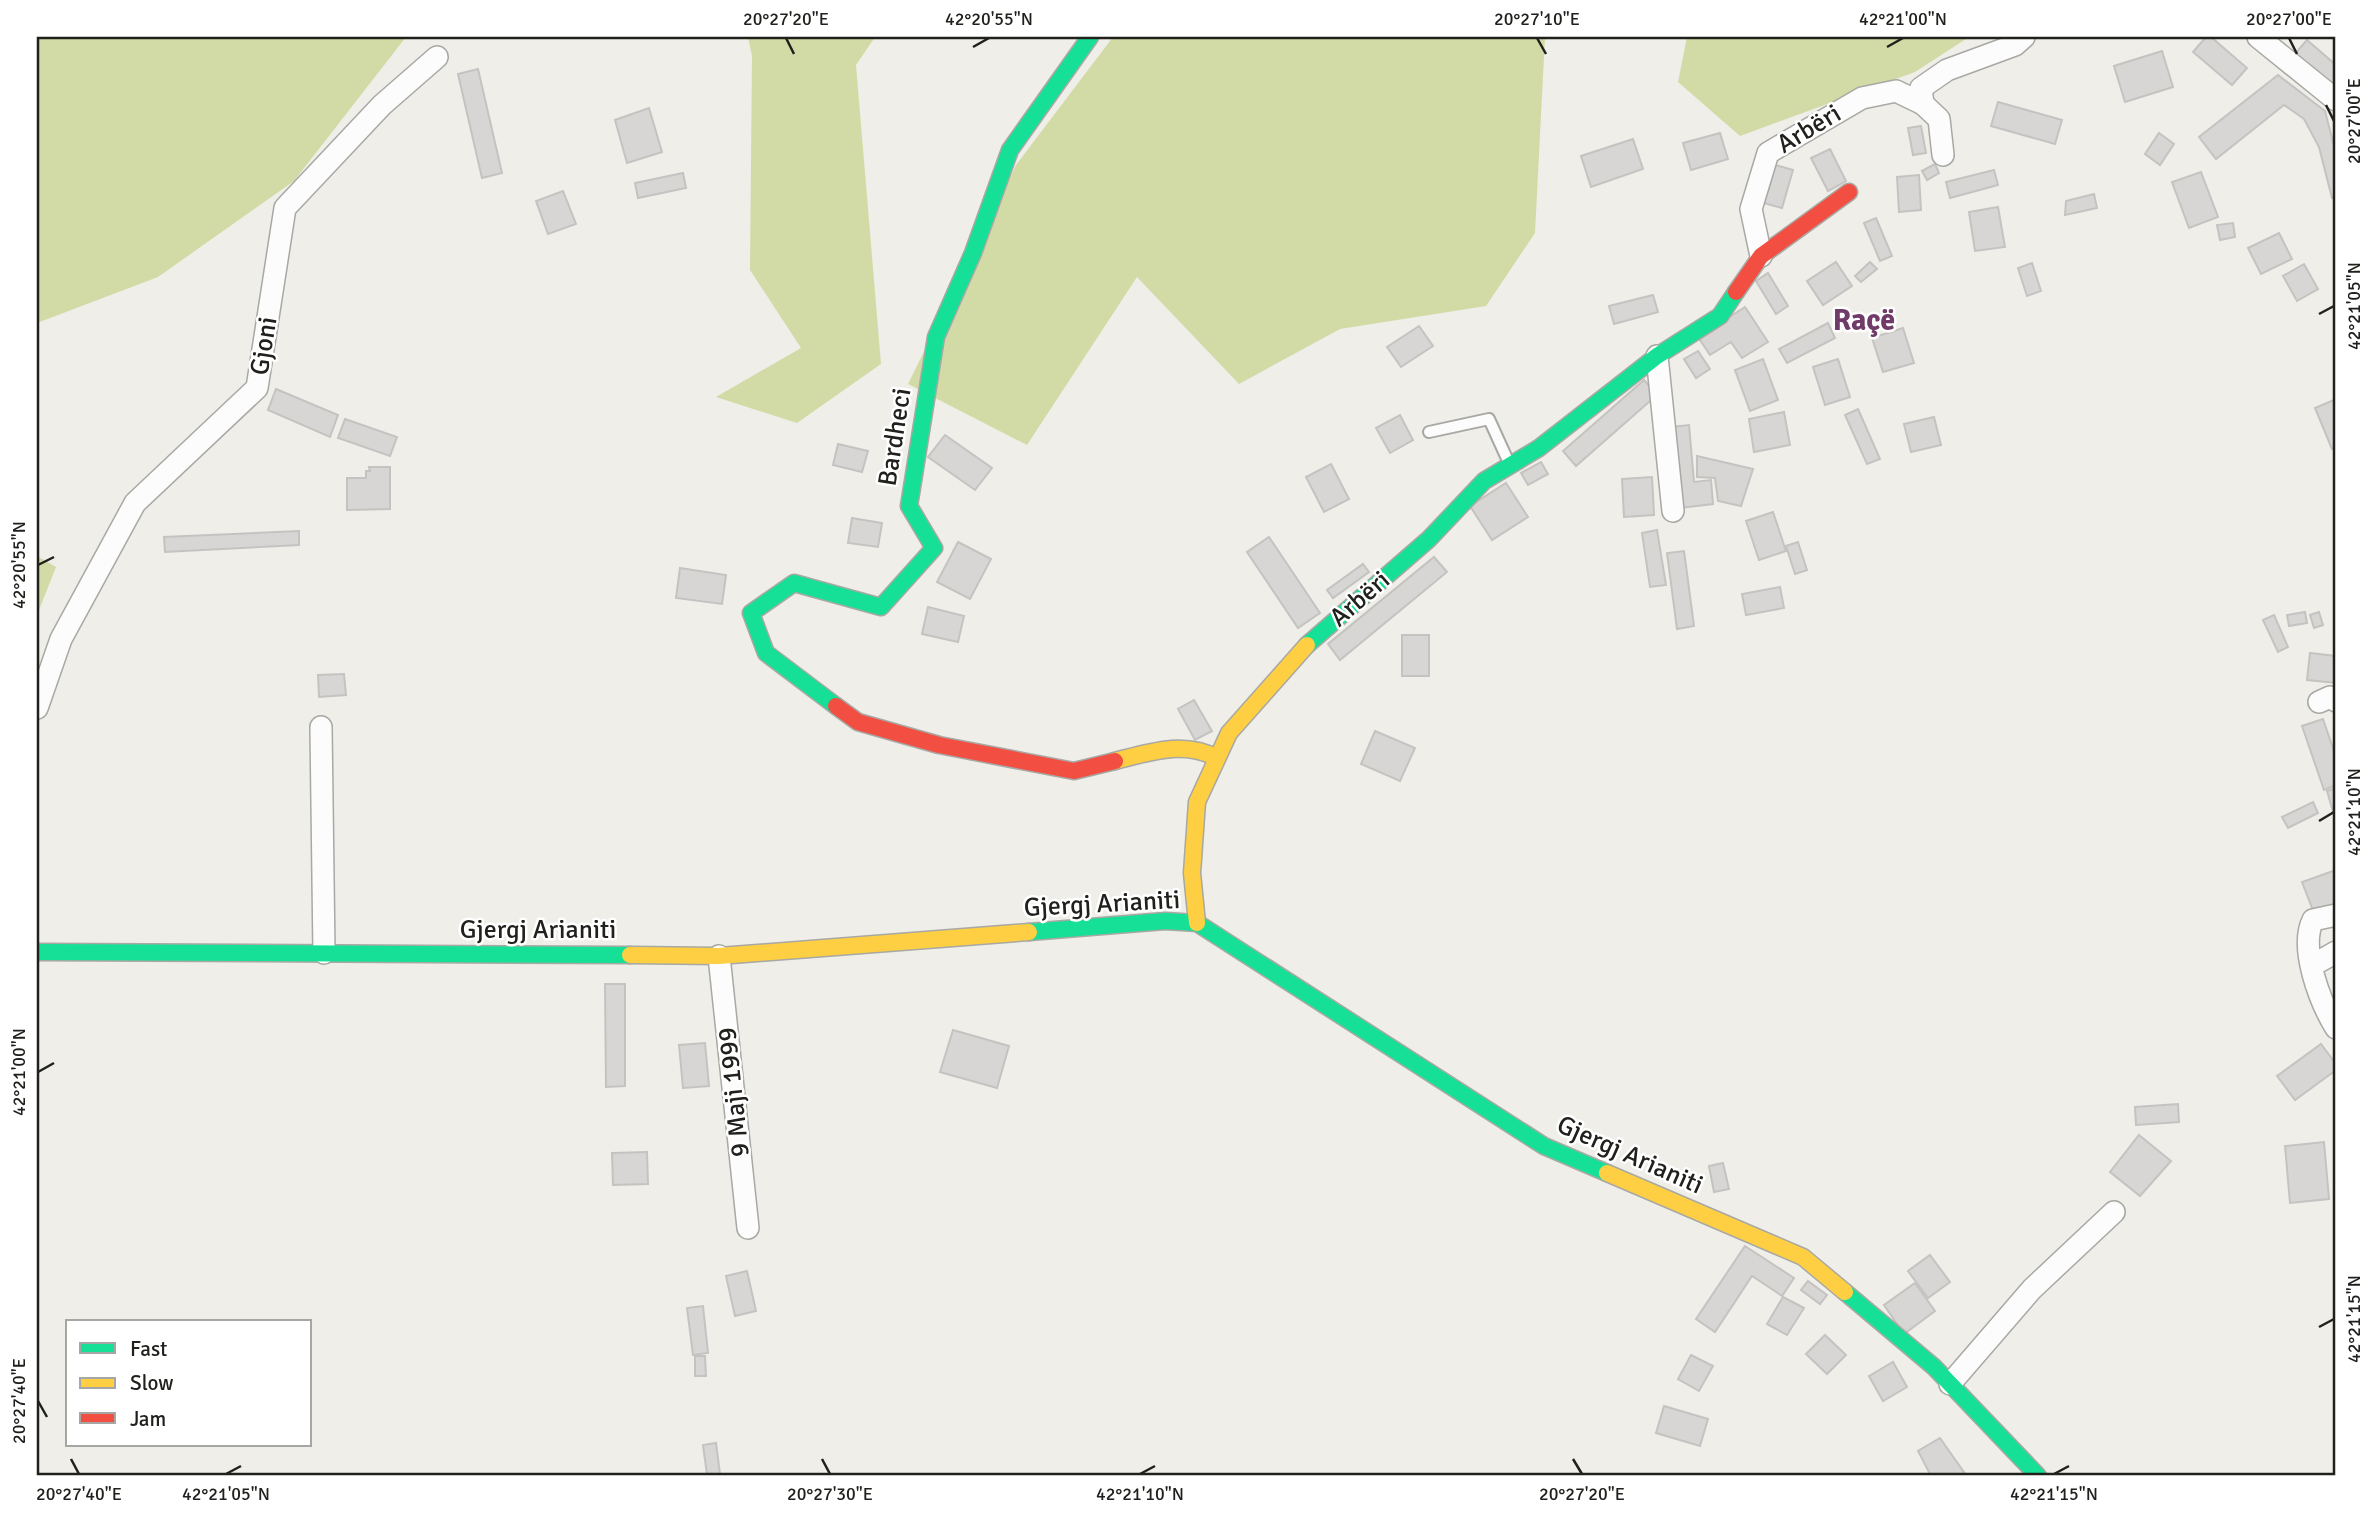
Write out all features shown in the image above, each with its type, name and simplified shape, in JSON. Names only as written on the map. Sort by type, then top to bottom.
[{"type":"street","name":"Bardheci","points":[[1090,37],[1010,150],[973,253],[936,337],[909,506],[934,548],[881,607],[794,583],[751,613],[766,653],[858,722],[939,745],[1074,771],[1157,750],[1199,748],[1217,758]]},
{"type":"street","points":[[1942,155],[1939,119],[1923,104],[1921,88],[1947,70],[2015,46],[2024,37]]},
{"type":"street","points":[[2258,37],[2336,100]]},
{"type":"street","name":"Gjoni","points":[[37,708],[61,639],[135,503],[257,388],[285,208],[382,105],[437,57]]},
{"type":"street","name":"Arbëri","points":[[1196,923],[1192,873],[1198,802],[1229,733],[1310,641],[1429,539],[1484,481],[1539,448],[1657,356],[1720,316],[1761,256],[1751,209],[1768,153],[1861,98],[1896,91],[1923,104]]},
{"type":"street","points":[[1761,256],[1849,192]]},
{"type":"street","points":[[1657,356],[1673,511]]},
{"type":"street","points":[[321,727],[324,953]]},
{"type":"street","points":[[2336,915],[2313,920],[2306,934],[2319,999],[2336,1028]]},
{"type":"street","name":"Gjergj Arianiti","points":[[37,952],[719,956],[1166,921],[1196,923],[1544,1146],[1803,1257],[1950,1384],[2038,1476]]},
{"type":"street","points":[[2313,965],[2336,952]]},
{"type":"street","name":"9 Maji 1999","points":[[719,956],[748,1228]]},
{"type":"street","points":[[1950,1384],[2032,1289],[2114,1212]]},
{"type":"lane","points":[[1429,432],[1489,419],[1510,465]]},
{"type":"green space","points":[[37,37],[406,37],[294,181],[158,277],[37,323]]},
{"type":"green space","points":[[748,37],[875,37],[856,65],[881,364],[797,423],[716,397],[801,348],[750,270],[752,56]]},
{"type":"green space","points":[[1113,37],[1545,37],[1535,233],[1486,306],[1340,329],[1239,384],[1137,277],[1027,445],[908,384],[1016,165]]},
{"type":"green space","points":[[1687,37],[1969,37],[1915,72],[1740,136],[1678,82]]},
{"type":"green space","points":[[37,556],[56,567],[37,615]]},
{"type":"building","points":[[2206,37],[2211,37],[2247,68],[2232,85],[2193,52]]},
{"type":"building","points":[[2307,40],[2336,65],[2336,82],[2331,88],[2293,56]]},
{"type":"building","points":[[2162,51],[2173,87],[2125,102],[2114,66]]},
{"type":"building","points":[[478,69],[502,173],[482,178],[458,74]]},
{"type":"building","points":[[2278,75],[2325,111],[2336,154],[2336,197],[2332,198],[2319,147],[2304,119],[2284,105],[2216,159],[2199,137]]},
{"type":"building","points":[[1998,102],[2062,120],[2055,144],[1991,126]]},
{"type":"building","points":[[649,108],[662,152],[627,163],[615,120]]},
{"type":"building","points":[[1921,126],[1926,153],[1913,155],[1908,128]]},
{"type":"building","points":[[1720,133],[1728,159],[1691,170],[1683,143]]},
{"type":"building","points":[[2159,133],[2174,144],[2160,165],[2145,154]]},
{"type":"building","points":[[1633,139],[1643,169],[1591,187],[1581,156]]},
{"type":"building","points":[[1830,149],[1846,181],[1828,191],[1811,158]]},
{"type":"building","points":[[1935,164],[1939,173],[1927,180],[1922,171]]},
{"type":"building","points":[[1775,165],[1793,170],[1782,208],[1764,203]]},
{"type":"building","points":[[1994,170],[1998,185],[1950,198],[1946,182]]},
{"type":"building","points":[[2201,172],[2218,217],[2189,228],[2172,182]]},
{"type":"building","points":[[683,173],[686,188],[638,198],[635,183]]},
{"type":"building","points":[[1919,175],[1921,210],[1899,212],[1897,177]]},
{"type":"building","points":[[563,191],[576,224],[548,234],[536,201]]},
{"type":"building","points":[[2094,194],[2097,208],[2065,215],[2066,201]]},
{"type":"building","points":[[1998,207],[2005,247],[1975,251],[1969,212]]},
{"type":"building","points":[[1876,218],[1892,256],[1880,261],[1864,223]]},
{"type":"building","points":[[2233,223],[2235,237],[2220,240],[2217,225]]},
{"type":"building","points":[[2279,233],[2292,259],[2261,274],[2248,248]]},
{"type":"building","points":[[1836,262],[1852,286],[1823,305],[1807,281]]},
{"type":"building","points":[[1870,262],[1877,269],[1861,282],[1855,276]]},
{"type":"building","points":[[2032,263],[2041,291],[2027,296],[2018,268]]},
{"type":"building","points":[[2304,264],[2318,289],[2297,301],[2283,276]]},
{"type":"building","points":[[1768,273],[1788,306],[1776,314],[1756,281]]},
{"type":"building","points":[[1653,295],[1658,312],[1614,324],[1609,306]]},
{"type":"building","points":[[1745,307],[1768,342],[1742,358],[1731,342],[1710,355],[1698,337]]},
{"type":"building","points":[[1828,323],[1835,338],[1787,363],[1779,349]]},
{"type":"building","points":[[1419,326],[1433,346],[1401,367],[1387,347]]},
{"type":"building","points":[[1903,328],[1914,363],[1883,372],[1872,338]]},
{"type":"building","points":[[1698,351],[1710,369],[1696,378],[1684,359]]},
{"type":"building","points":[[1763,359],[1778,400],[1750,411],[1735,370]]},
{"type":"building","points":[[1838,359],[1850,397],[1825,405],[1813,367]]},
{"type":"building","points":[[1644,380],[1657,395],[1576,466],[1563,451]]},
{"type":"building","points":[[276,389],[338,415],[330,437],[268,410]]},
{"type":"building","points":[[2336,399],[2336,448],[2332,449],[2315,408]]},
{"type":"building","points":[[1858,409],[1880,459],[1867,464],[1845,415]]},
{"type":"building","points":[[1784,412],[1790,445],[1754,452],[1749,419]]},
{"type":"building","points":[[1400,415],[1413,440],[1390,453],[1376,428]]},
{"type":"building","points":[[1934,417],[1941,445],[1911,452],[1904,424]]},
{"type":"building","points":[[345,419],[397,437],[390,456],[338,438]]},
{"type":"building","points":[[1689,425],[1694,482],[1711,480],[1713,504],[1680,508],[1671,427]]},
{"type":"building","points":[[945,435],[992,468],[975,490],[928,457]]},
{"type":"building","points":[[838,444],[868,451],[862,472],[833,465]]},
{"type":"building","points":[[1697,456],[1753,469],[1741,506],[1718,501],[1715,478],[1697,477]]},
{"type":"building","points":[[1541,462],[1548,474],[1528,485],[1521,473]]},
{"type":"building","points":[[1331,464],[1349,499],[1324,512],[1306,477]]},
{"type":"building","points":[[369,467],[390,467],[390,509],[347,510],[347,478],[366,478]]},
{"type":"building","points":[[1652,477],[1654,515],[1624,517],[1622,479]]},
{"type":"building","points":[[1506,483],[1528,517],[1492,540],[1470,506]]},
{"type":"building","points":[[1773,512],[1786,551],[1759,560],[1746,521]]},
{"type":"building","points":[[852,518],[882,523],[878,547],[848,543]]},
{"type":"building","points":[[1657,530],[1666,585],[1650,587],[1642,533]]},
{"type":"building","points":[[299,531],[299,545],[165,552],[164,537]]},
{"type":"building","points":[[1269,537],[1320,613],[1298,628],[1247,552]]},
{"type":"building","points":[[958,542],[991,559],[970,599],[937,582]]},
{"type":"building","points":[[1798,542],[1807,570],[1795,574],[1786,546]]},
{"type":"building","points":[[1684,551],[1694,626],[1677,629],[1667,553]]},
{"type":"building","points":[[1434,557],[1447,572],[1340,660],[1328,644]]},
{"type":"building","points":[[1363,564],[1369,572],[1333,598],[1327,590]]},
{"type":"building","points":[[680,568],[726,575],[722,604],[676,598]]},
{"type":"building","points":[[1780,587],[1784,608],[1746,615],[1742,594]]},
{"type":"building","points":[[928,607],[964,616],[958,642],[922,634]]},
{"type":"building","points":[[2305,612],[2307,623],[2289,626],[2287,615]]},
{"type":"building","points":[[2319,612],[2323,625],[2314,628],[2310,615]]},
{"type":"building","points":[[2274,615],[2288,647],[2278,652],[2263,620]]},
{"type":"building","points":[[1402,635],[1429,635],[1429,676],[1402,676]]},
{"type":"building","points":[[2310,653],[2336,656],[2336,683],[2307,680]]},
{"type":"building","points":[[344,674],[346,695],[319,697],[318,675]]},
{"type":"building","points":[[1194,700],[1212,731],[1195,740],[1178,709]]},
{"type":"building","points":[[2323,719],[2336,757],[2336,785],[2324,790],[2302,726]]},
{"type":"building","points":[[1375,731],[1415,748],[1400,781],[1361,764]]},
{"type":"building","points":[[2336,788],[2336,822],[2327,791]]},
{"type":"building","points":[[2313,802],[2318,813],[2288,828],[2282,817]]},
{"type":"building","points":[[2336,870],[2336,905],[2314,913],[2302,882]]},
{"type":"building","points":[[605,984],[625,984],[625,1086],[606,1087]]},
{"type":"building","points":[[953,1030],[1009,1046],[997,1088],[940,1072]]},
{"type":"building","points":[[705,1043],[709,1086],[683,1088],[679,1045]]},
{"type":"building","points":[[2321,1044],[2336,1064],[2336,1070],[2295,1100],[2277,1076]]},
{"type":"building","points":[[2178,1104],[2179,1122],[2136,1125],[2135,1107]]},
{"type":"building","points":[[2139,1135],[2171,1161],[2140,1196],[2110,1172]]},
{"type":"building","points":[[2324,1142],[2329,1199],[2290,1203],[2285,1146]]},
{"type":"building","points":[[647,1152],[648,1184],[613,1185],[612,1153]]},
{"type":"building","points":[[1723,1163],[1729,1189],[1714,1192],[1709,1166]]},
{"type":"building","points":[[1745,1246],[1794,1278],[1782,1296],[1752,1276],[1715,1332],[1696,1319]]},
{"type":"building","points":[[1930,1255],[1950,1282],[1928,1298],[1908,1271]]},
{"type":"building","points":[[747,1271],[756,1311],[735,1316],[726,1276]]},
{"type":"building","points":[[1808,1281],[1827,1295],[1820,1304],[1801,1290]]},
{"type":"building","points":[[1915,1283],[1935,1311],[1904,1334],[1884,1305]]},
{"type":"building","points":[[1783,1297],[1804,1308],[1787,1335],[1767,1324]]},
{"type":"building","points":[[703,1306],[708,1353],[693,1355],[687,1308]]},
{"type":"building","points":[[1825,1335],[1846,1355],[1827,1374],[1806,1354]]},
{"type":"building","points":[[1691,1355],[1713,1366],[1699,1391],[1678,1379]]},
{"type":"building","points":[[695,1356],[705,1356],[706,1376],[695,1376]]},
{"type":"building","points":[[1893,1362],[1907,1387],[1883,1401],[1869,1376]]},
{"type":"building","points":[[1664,1406],[1708,1419],[1700,1446],[1656,1433]]},
{"type":"building","points":[[1940,1438],[1966,1475],[1931,1476],[1918,1451]]},
{"type":"building","points":[[716,1443],[720,1474],[707,1475],[703,1445]]},
{"type":"traffic: fast","points":[[836,706],[766,653],[751,613],[794,583],[881,607],[934,548],[909,506],[936,337],[973,253],[1010,150],[1090,37]]},
{"type":"traffic: fast","points":[[1307,645],[1429,539],[1484,481],[1539,448],[1657,356],[1720,316],[1736,292]]},
{"type":"traffic: fast","points":[[1029,932],[1165,921],[1197,923],[1544,1146],[1607,1173]]},
{"type":"traffic: fast","points":[[37,952],[630,955]]},
{"type":"traffic: fast","points":[[1845,1292],[1934,1367],[2038,1476]]},
{"type":"traffic: slow","points":[[1197,923],[1192,873],[1197,802],[1229,733],[1307,645]]},
{"type":"traffic: slow","points":[[1115,761],[1167,749],[1192,750],[1217,758]]},
{"type":"traffic: slow","points":[[630,955],[719,956],[1029,932]]},
{"type":"traffic: slow","points":[[1607,1173],[1803,1257],[1845,1292]]},
{"type":"traffic: jam","points":[[1736,292],[1761,256],[1849,192]]},
{"type":"traffic: jam","points":[[836,706],[858,722],[939,745],[1074,771],[1115,761]]},
{"type":"district","name":"Raçë","points":[[1864,320]]}]
